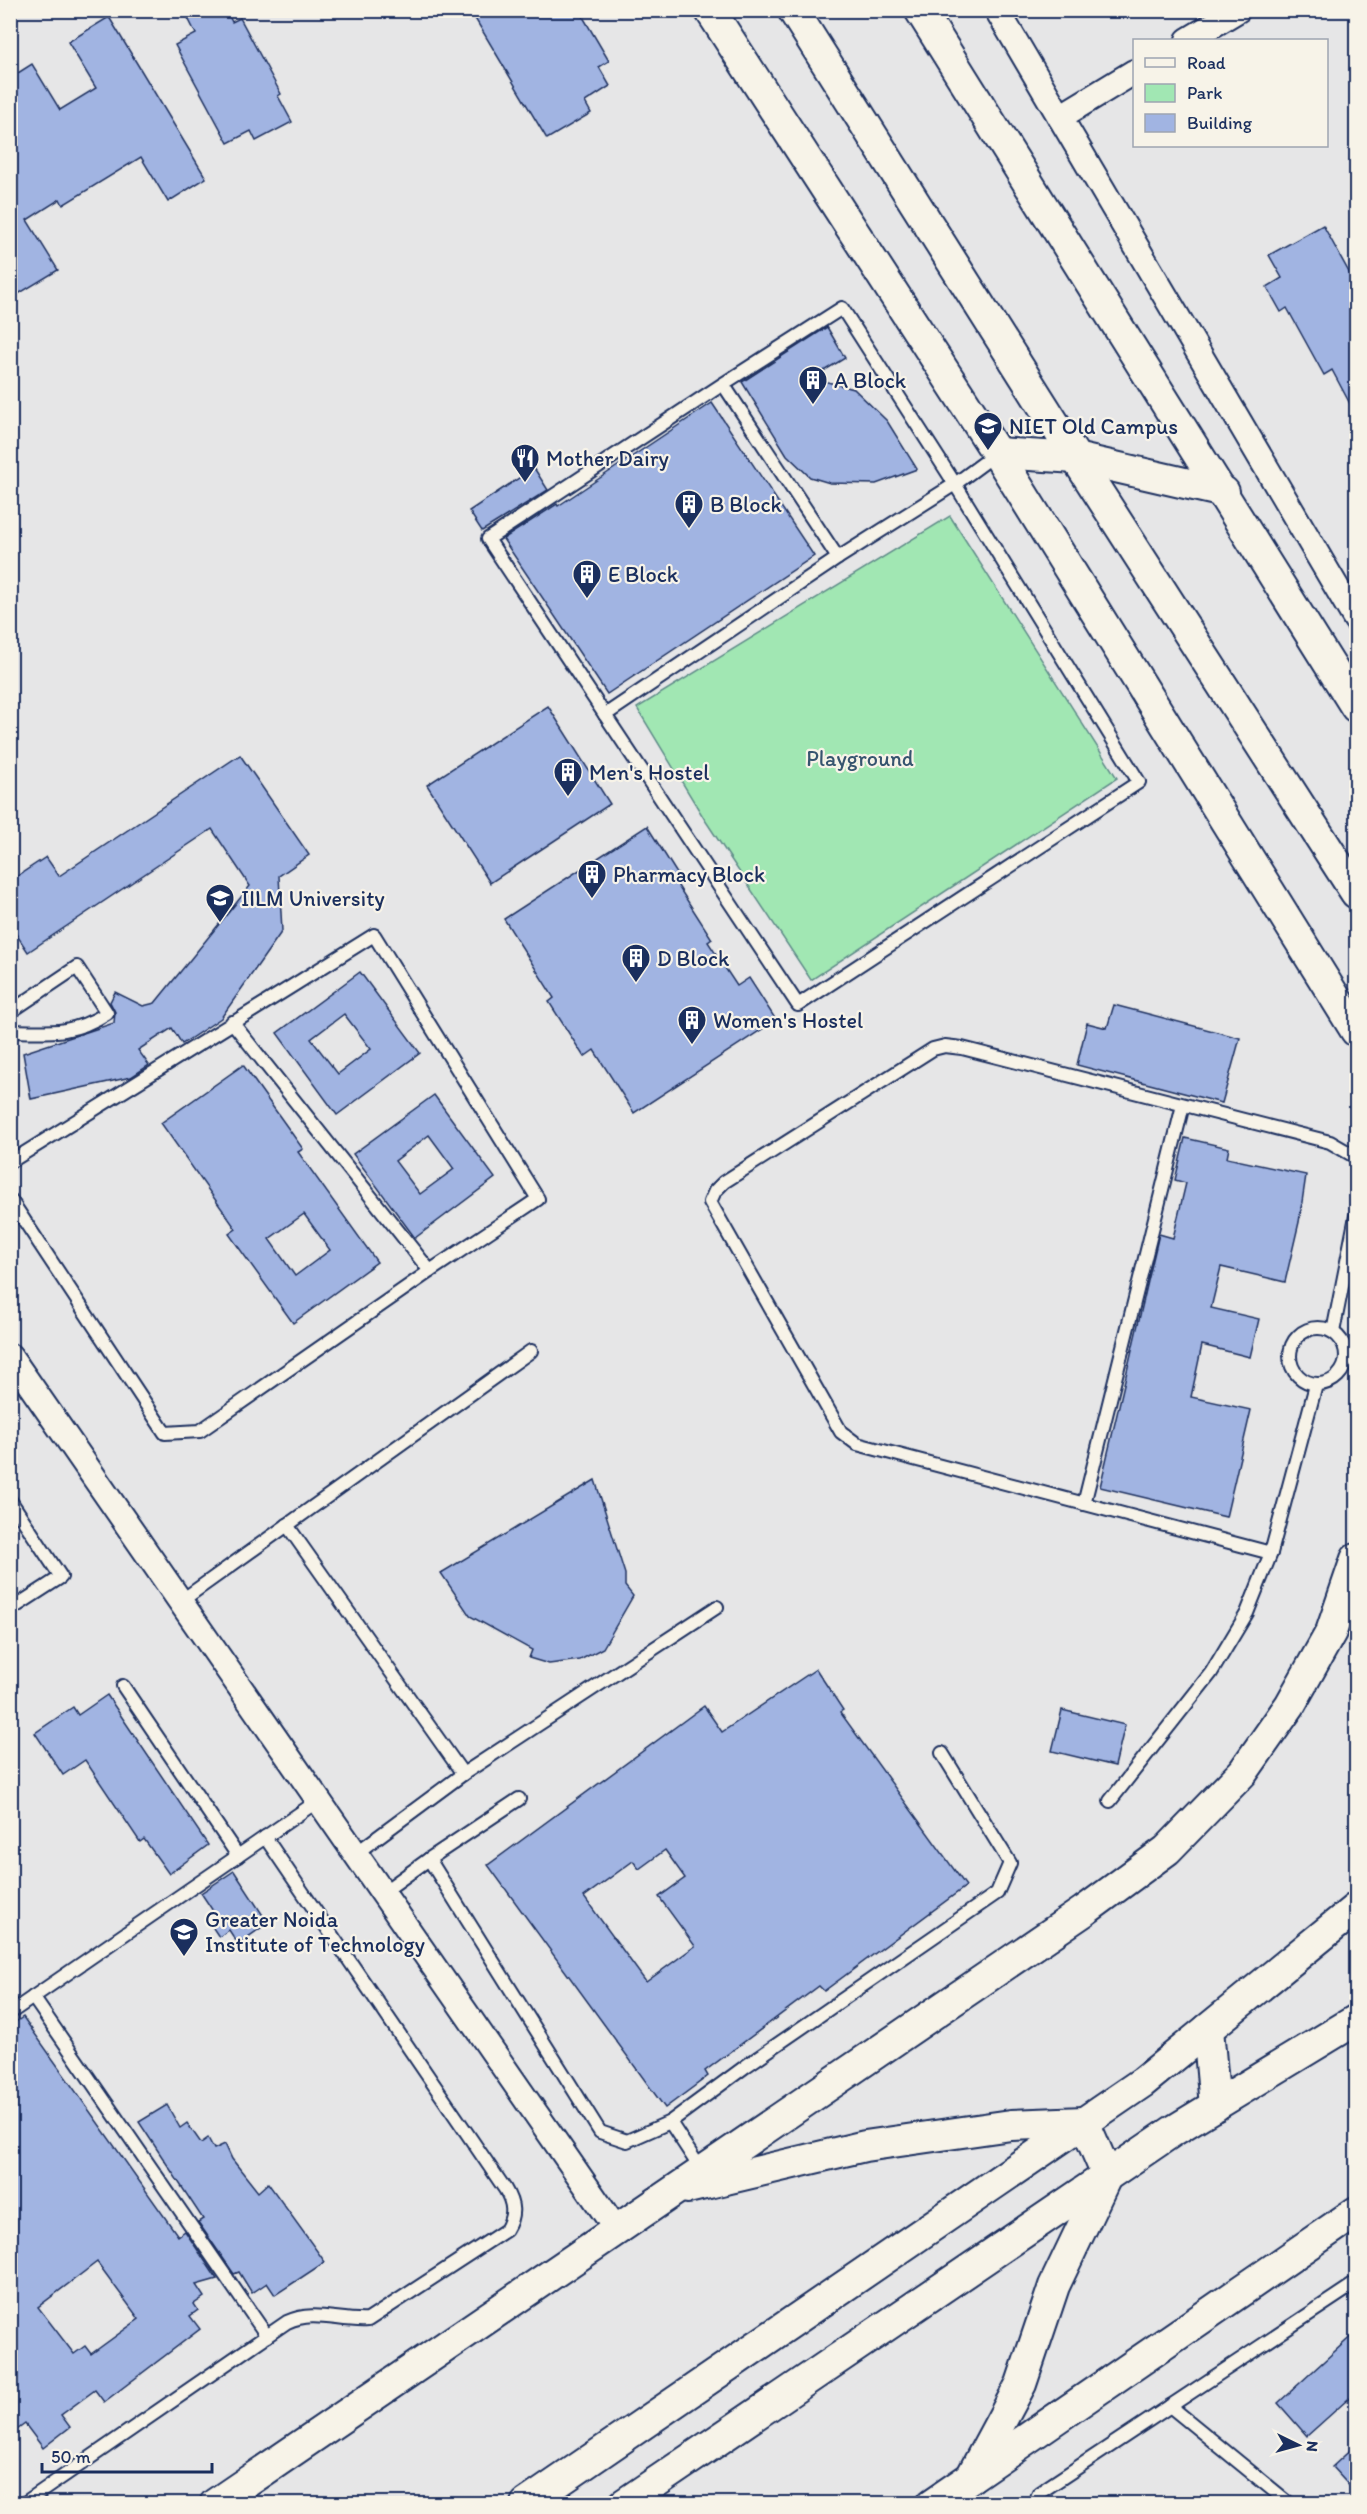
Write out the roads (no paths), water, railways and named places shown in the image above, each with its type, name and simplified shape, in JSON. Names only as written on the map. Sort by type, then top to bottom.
[{"type":"street","points":[[710,10],[997,453],[1356,1031]]},
{"type":"street","points":[[793,10],[1076,458],[1356,893]]},
{"type":"street","points":[[920,10],[1224,492],[1356,707]]},
{"type":"street","points":[[997,10],[1356,620]]},
{"type":"street","points":[[1190,39],[1238,10]]},
{"type":"street","points":[[1060,117],[1133,73]]},
{"type":"street","points":[[997,453],[1076,458],[1224,492]]},
{"type":"street","points":[[14,1368],[180,1601],[616,2229]]},
{"type":"street","points":[[215,2504],[1084,1911],[1167,1850],[1242,1772],[1290,1705],[1331,1632],[1356,1559]]},
{"type":"street","points":[[526,2504],[1143,2082],[1356,1908]]},
{"type":"street","points":[[624,2504],[1173,2131],[1356,2020]]},
{"type":"street","points":[[1208,2029],[1215,2106]]},
{"type":"street","points":[[670,2192],[865,2146],[1011,2125],[1084,2122]]},
{"type":"street","points":[[971,2477],[1021,2384],[1054,2286],[1107,2175],[1084,2122]]},
{"type":"street","points":[[932,2504],[1356,2212]]},
{"type":"street","points":[[506,2504],[572,2472]]},
{"type":"lane","points":[[842,308],[956,484],[1139,782],[798,1005],[488,539],[842,308]]},
{"type":"lane","points":[[723,384],[838,558]]},
{"type":"lane","points":[[605,715],[838,558],[956,484],[997,453]]},
{"type":"lane","points":[[10,1162],[374,934],[538,1199],[200,1431],[165,1433],[10,1199]]},
{"type":"lane","points":[[10,1012],[77,967],[107,1013],[88,1025],[62,1032],[10,1031]]},
{"type":"lane","points":[[232,1022],[430,1271]]},
{"type":"lane","points":[[1271,1553],[858,1444],[841,1432],[710,1202],[715,1191],[724,1182],[933,1049],[945,1046],[962,1048],[1330,1142],[1356,1157]]},
{"type":"lane","points":[[1084,1504],[1184,1105]]},
{"type":"lane","points":[[1333,1332],[1356,1216]]},
{"type":"lane","points":[[1325,1328],[1333,1332],[1345,1347],[1351,1366],[1334,1380],[1316,1385],[1299,1377],[1290,1361],[1292,1343],[1306,1330],[1325,1328]]},
{"type":"lane","points":[[180,1601],[531,1351]]},
{"type":"lane","points":[[1110,1801],[1211,1673],[1247,1613],[1271,1553],[1316,1385]]},
{"type":"lane","points":[[10,1500],[61,1577],[10,1610]]},
{"type":"lane","points":[[287,1525],[463,1774]]},
{"type":"lane","points":[[355,1854],[463,1774],[717,1607]]},
{"type":"lane","points":[[123,1686],[238,1856]]},
{"type":"lane","points":[[429,1858],[600,2132],[627,2141],[670,2122],[746,2066],[997,1893],[1010,1863],[942,1753]]},
{"type":"lane","points":[[382,1893],[429,1858],[519,1799]]},
{"type":"lane","points":[[10,2013],[319,1800]]},
{"type":"lane","points":[[23,2504],[267,2336],[300,2316],[368,2320],[506,2230],[511,2221],[513,2208],[505,2189],[265,1837]]},
{"type":"lane","points":[[33,1997],[267,2336]]},
{"type":"lane","points":[[670,2122],[702,2171]]},
{"type":"lane","points":[[1034,2504],[1039,2493],[1356,2283]]},
{"type":"lane","points":[[1170,2406],[1290,2504]]},
{"type":"place","name":"A Block","points":[[813,406]]},
{"type":"place","name":"NIET Old Campus","points":[[988,452]]},
{"type":"place","name":"Mother Dairy","points":[[525,484]]},
{"type":"place","name":"B Block","points":[[689,530]]},
{"type":"place","name":"E Block","points":[[587,600]]},
{"type":"place","name":"Men's Hostel","points":[[568,798]]},
{"type":"place","name":"Pharmacy Block","points":[[592,900]]},
{"type":"place","name":"IILM University","points":[[220,924]]},
{"type":"place","name":"D Block","points":[[636,984]]},
{"type":"place","name":"Women's Hostel","points":[[692,1046]]},
{"type":"place","name":"Greater Noida Institute of Technology","points":[[184,1958]]},
{"type":"park label","name":"Playground","points":[[860,758]]}]
